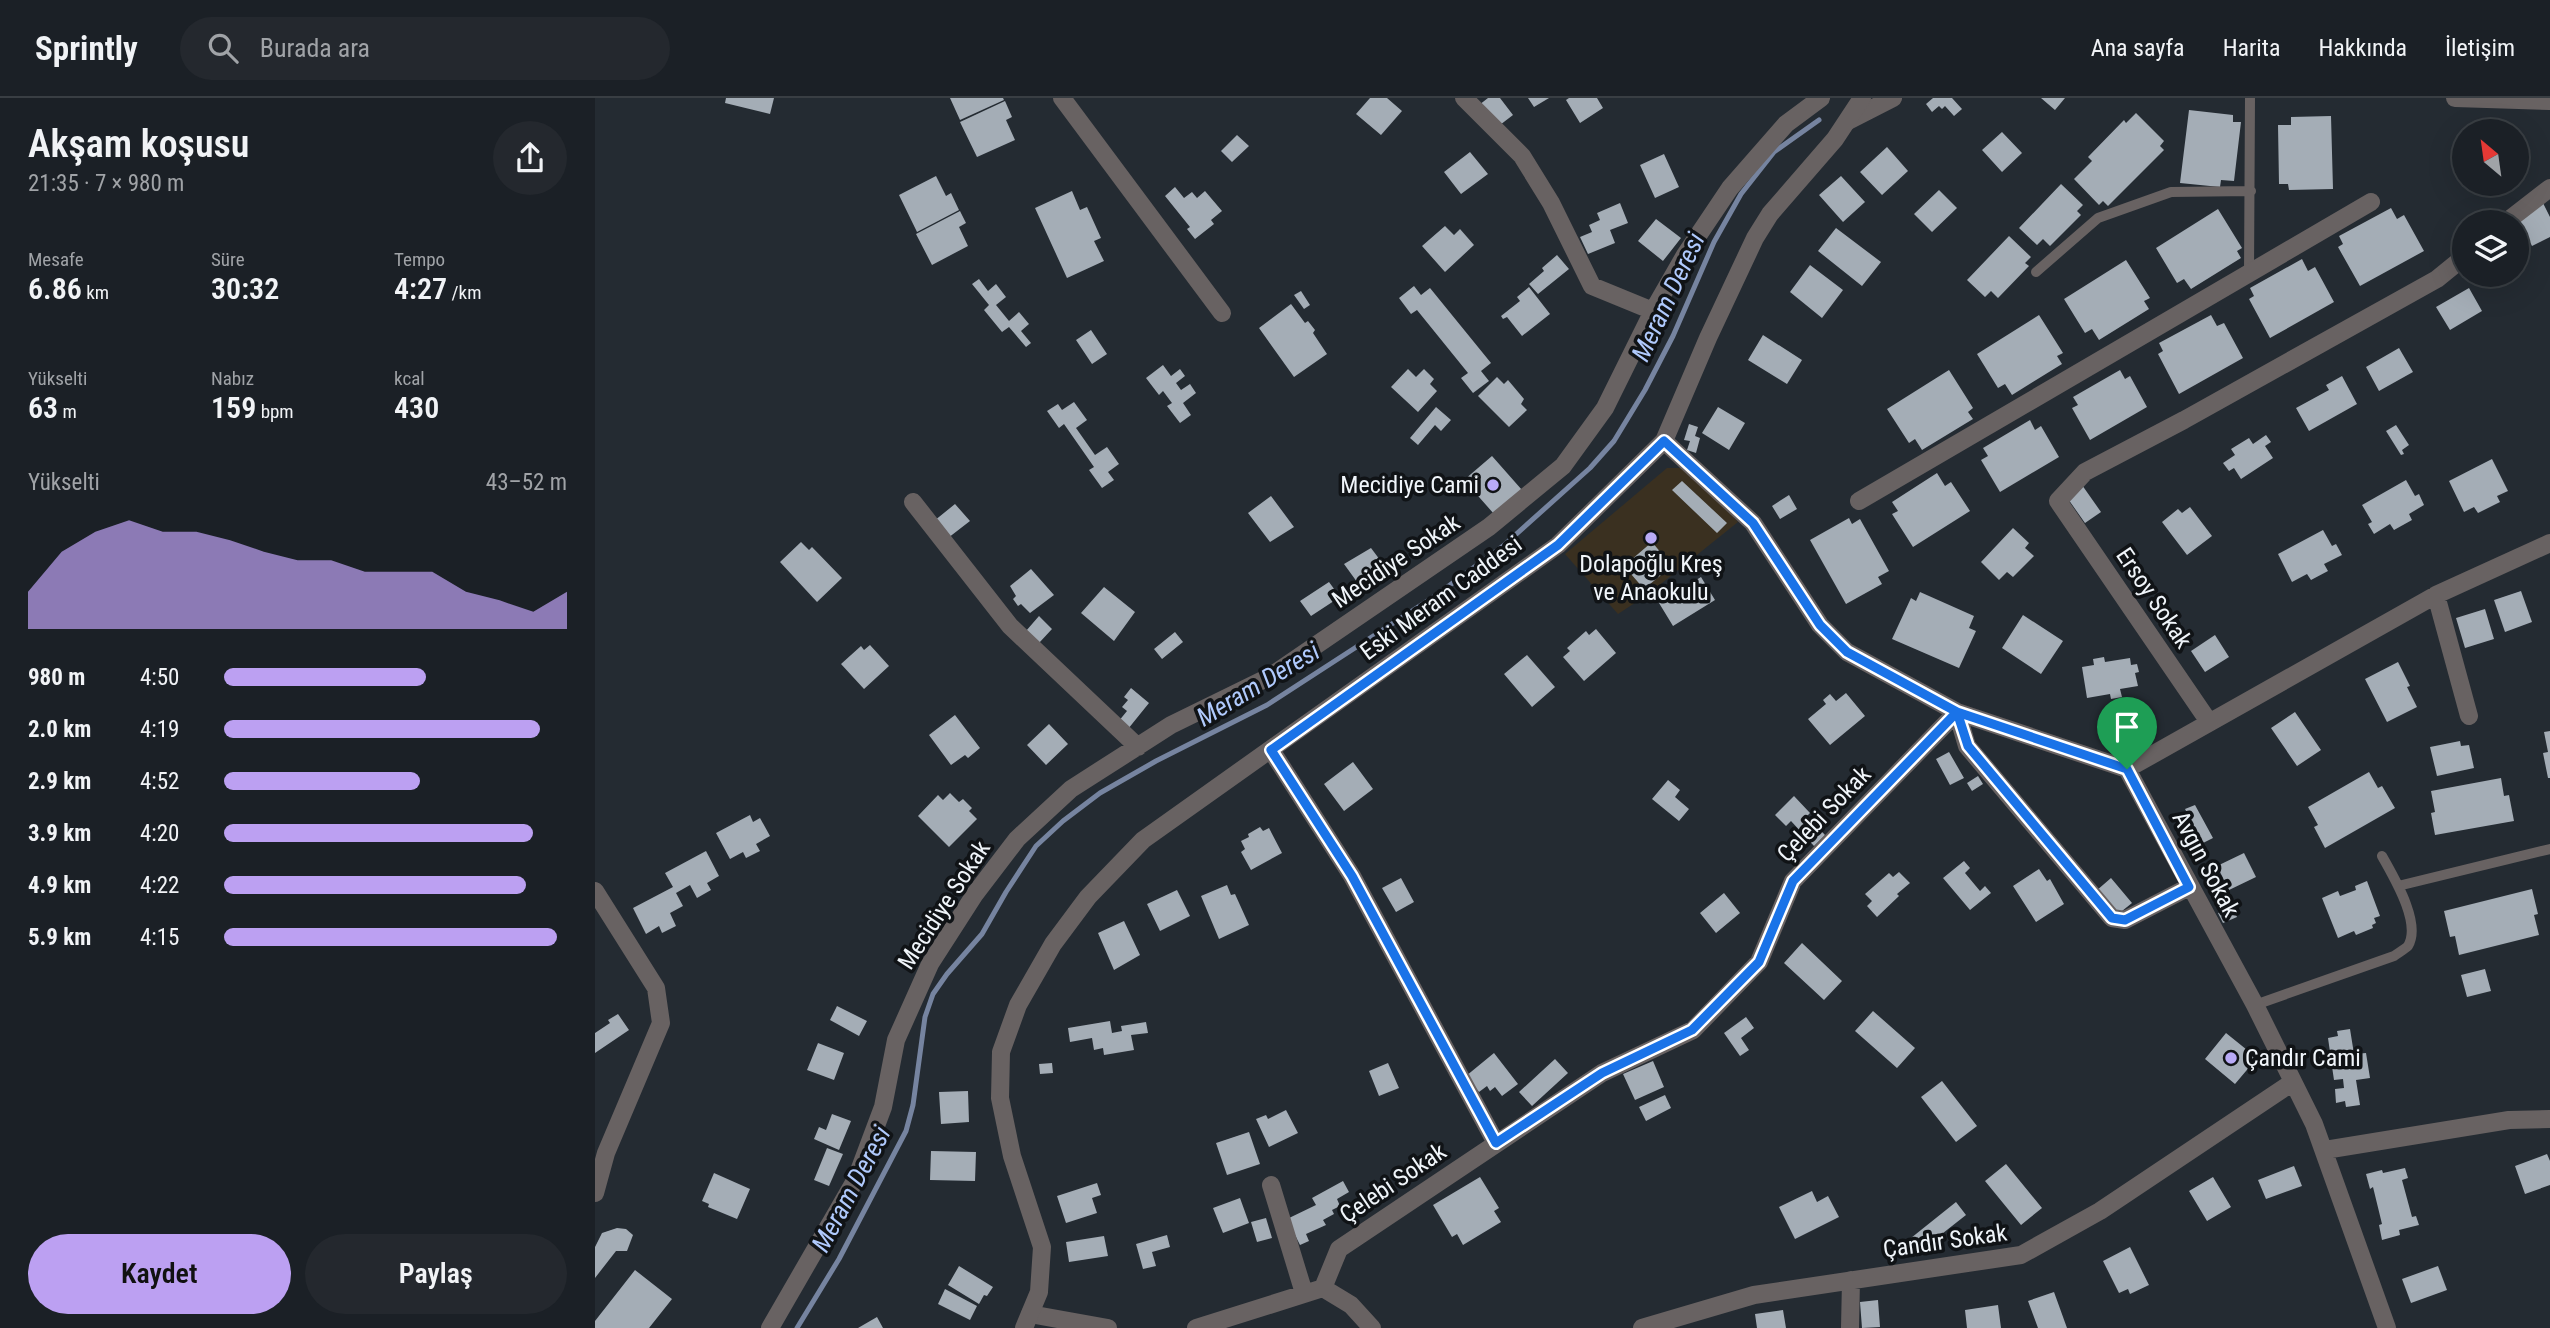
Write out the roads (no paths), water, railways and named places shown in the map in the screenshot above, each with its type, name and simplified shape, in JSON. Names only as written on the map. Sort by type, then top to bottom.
[{"type":"street","points":[[1062,98],[1222,313]]},
{"type":"street","points":[[1464,98],[1522,156],[1551,203],[1592,286],[1653,310]]},
{"type":"street","name":"Mecidiye Sokak","points":[[770,1328],[856,1179],[883,1107],[896,1040],[930,964],[975,894],[1017,839],[1071,789],[1171,725],[1271,676],[1489,527],[1563,466],[1605,408],[1653,310],[1730,188],[1786,124],[1821,98]]},
{"type":"street","name":"Eski Meram Caddesi","points":[[1027,1321],[1039,1292],[1042,1247],[1012,1156],[1000,1097],[1000,1052],[1017,1005],[1053,944],[1088,897],[1143,840],[1558,545],[1664,441],[1755,238],[1770,214],[1849,121],[1862,98]]},
{"type":"street","points":[[1849,121],[1893,98]]},
{"type":"street","points":[[2455,98],[2550,101]]},
{"type":"street","points":[[2522,210],[2550,188]]},
{"type":"street","points":[[1859,501],[2371,202]]},
{"type":"street","name":"Ersoy Sokak","points":[[2209,722],[2059,501],[2085,471],[2184,420],[2425,285],[2452,266]]},
{"type":"street","points":[[1664,441],[1753,523],[1820,625],[1847,652],[1957,712],[2127,769],[2436,595],[2550,543]]},
{"type":"street","points":[[912,502],[1010,626],[1138,747]]},
{"type":"street","points":[[2436,595],[2469,716]]},
{"type":"street","points":[[1957,712],[1968,746],[2112,918],[2125,920],[2189,887]]},
{"type":"street","name":"Çelebi Sokak","points":[[1323,1288],[1339,1249],[1602,1073],[1692,1030],[1759,962],[1793,881],[1957,712]]},
{"type":"street","points":[[1271,750],[1352,876],[1496,1143]]},
{"type":"street","name":"Avgın Sokak","points":[[2127,769],[2255,1006],[2325,1150],[2387,1328]]},
{"type":"street","points":[[595,891],[656,988],[661,1023],[606,1153],[595,1193]]},
{"type":"street","name":"Çandır Sokak","points":[[1642,1328],[1754,1294],[2021,1255],[2100,1212],[2293,1082]]},
{"type":"street","points":[[2325,1150],[2509,1120],[2550,1119]]},
{"type":"street","points":[[1271,1185],[1304,1293]]},
{"type":"street","points":[[1850,1328],[1851,1280]]},
{"type":"street","points":[[1196,1328],[1323,1288],[1351,1305],[1372,1328]]},
{"type":"street","points":[[1027,1321],[1108,1328]]},
{"type":"lane","points":[[2249,272],[2250,98]]},
{"type":"lane","points":[[2036,272],[2098,218],[2171,191],[2251,191]]},
{"type":"lane","points":[[2398,886],[2550,849]]},
{"type":"lane","points":[[2255,1006],[2394,956],[2407,946],[2412,932],[2407,907],[2382,856]]},
{"type":"waterway","name":"Meram Deresi","points":[[797,1328],[839,1259],[906,1131],[913,1105],[925,1017],[933,994],[982,934],[1036,846],[1100,793],[1156,761],[1267,705],[1435,596],[1503,546],[1590,468],[1614,441],[1645,390],[1673,336],[1714,242],[1741,194],[1774,152],[1819,120]]},
{"type":"place","name":"Mecidiye Cami","points":[[1493,485]]},
{"type":"place","name":"Dolapoğlu Kreş ve Anaokulu","points":[[1651,538]]},
{"type":"place","name":"Çandır Cami","points":[[2231,1058]]}]
